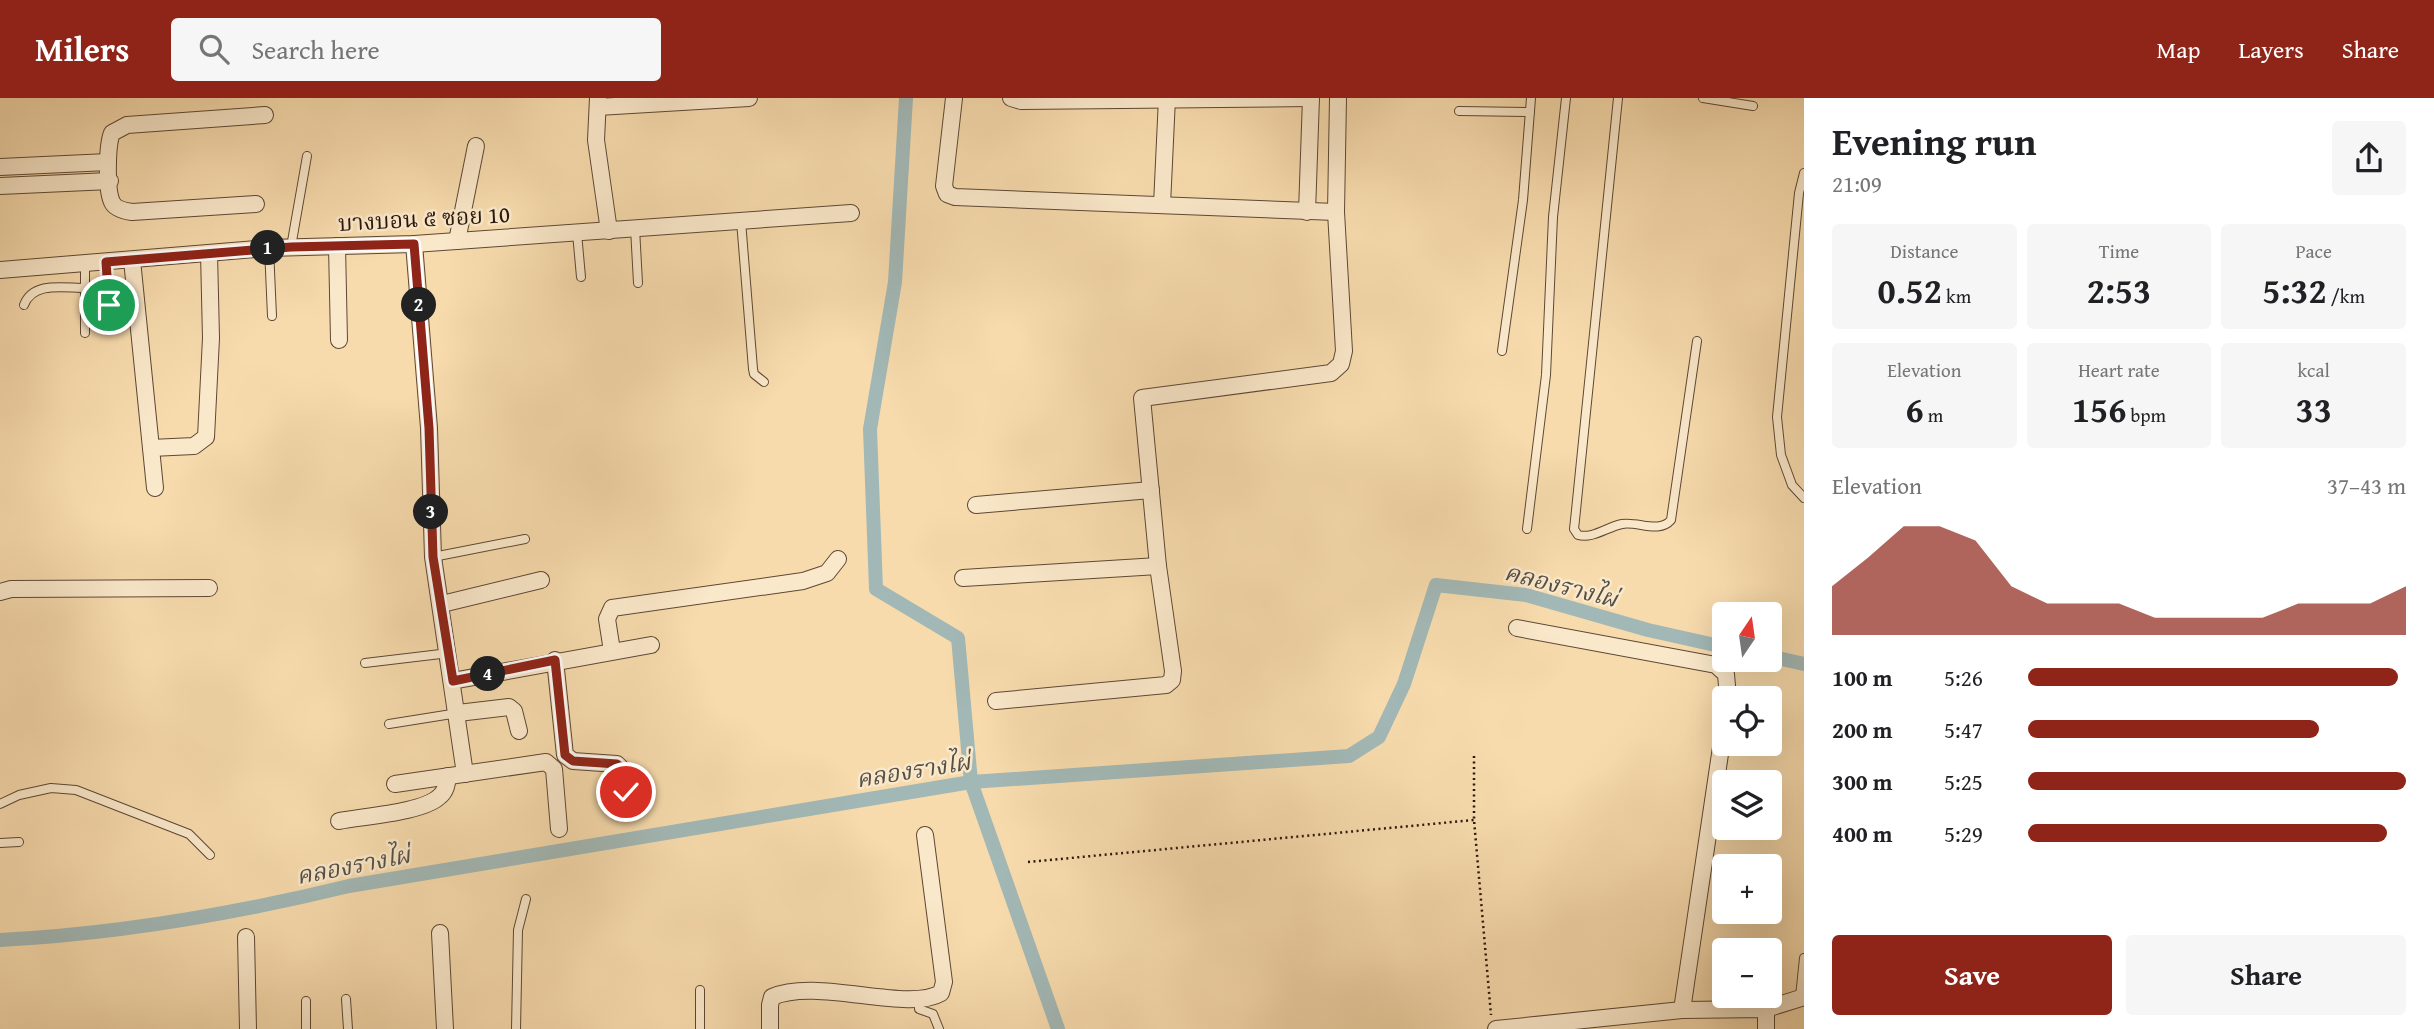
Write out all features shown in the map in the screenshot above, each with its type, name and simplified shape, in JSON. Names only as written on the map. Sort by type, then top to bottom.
[{"type":"street","points":[[609,231],[596,140],[598,103],[749,98]]},
{"type":"street","points":[[954,98],[944,186],[947,194],[955,197],[1336,212]]},
{"type":"street","points":[[1012,98],[1311,98],[1307,212]]},
{"type":"street","points":[[996,701],[1166,685],[1172,680],[1142,398],[1331,373],[1342,364],[1344,351],[1336,212],[1338,98]]},
{"type":"street","points":[[1162,205],[1167,99]]},
{"type":"street","points":[[256,204],[132,212],[119,209],[112,202],[107,147],[112,133],[127,125],[265,115]]},
{"type":"street","points":[[457,241],[476,146]]},
{"type":"street","points":[[0,167],[108,162]]},
{"type":"street","points":[[0,186],[110,181]]},
{"type":"street","name":"บางบอน ๕ ซอย 10","points":[[0,270],[269,248],[414,244],[850,213]]},
{"type":"street","points":[[414,244],[429,428],[433,557],[465,774]]},
{"type":"street","points":[[337,246],[339,340]]},
{"type":"street","points":[[151,448],[194,446],[206,437],[211,338],[209,253]]},
{"type":"street","points":[[132,260],[155,488]]},
{"type":"street","points":[[976,505],[1151,491]]},
{"type":"street","points":[[612,651],[607,619],[612,608],[803,581],[827,573],[838,559]]},
{"type":"street","points":[[963,578],[1158,566]]},
{"type":"street","points":[[442,604],[541,580]]},
{"type":"street","points":[[0,592],[11,589],[209,588]]},
{"type":"street","points":[[1517,628],[1716,665],[1726,674],[1727,686]]},
{"type":"street","points":[[453,681],[555,660],[651,645]]},
{"type":"street","points":[[555,660],[565,755],[573,761],[617,764],[623,770],[628,797],[643,797]]},
{"type":"street","points":[[458,713],[509,707],[514,710],[519,731]]},
{"type":"street","points":[[1682,1010],[1720,756]]},
{"type":"street","points":[[395,784],[539,763],[551,765],[554,769],[559,829]]},
{"type":"street","points":[[339,821],[426,805],[440,797],[446,789],[448,776]]},
{"type":"street","points":[[770,1029],[772,997],[785,992],[850,993],[919,999],[940,993],[944,982],[925,835]]},
{"type":"street","points":[[440,933],[445,1029]]},
{"type":"street","points":[[246,937],[248,1029]]},
{"type":"street","points":[[1493,1022],[1682,1010],[1766,1009],[1802,997]]},
{"type":"street","points":[[1766,1009],[1766,1029]]},
{"type":"lane","points":[[1502,351],[1523,200],[1531,98]]},
{"type":"lane","points":[[1527,529],[1546,375],[1553,217],[1566,98]]},
{"type":"lane","points":[[1618,98],[1574,529],[1578,535],[1585,537],[1622,524],[1661,527],[1671,520],[1697,341]]},
{"type":"lane","points":[[1703,98],[1753,106]]},
{"type":"lane","points":[[1459,111],[1530,112]]},
{"type":"lane","points":[[291,247],[307,156]]},
{"type":"lane","points":[[1804,173],[1799,193],[1777,418],[1781,455],[1792,485],[1804,498]]},
{"type":"lane","points":[[741,221],[753,369],[754,374],[764,382]]},
{"type":"lane","points":[[635,228],[638,283]]},
{"type":"lane","points":[[577,233],[581,277]]},
{"type":"lane","points":[[269,248],[272,316]]},
{"type":"lane","points":[[106,262],[109,305]]},
{"type":"lane","points":[[85,263],[85,333]]},
{"type":"lane","points":[[24,304],[29,294],[39,289],[85,288]]},
{"type":"lane","points":[[433,557],[525,539]]},
{"type":"lane","points":[[365,663],[449,653]]},
{"type":"lane","points":[[389,724],[458,713]]},
{"type":"lane","points":[[0,804],[19,795],[51,788],[76,790],[189,834],[209,855]]},
{"type":"lane","points":[[0,843],[19,842]]},
{"type":"lane","points":[[516,1029],[518,930],[526,899]]},
{"type":"lane","points":[[1802,997],[1804,958]]},
{"type":"lane","points":[[700,990],[700,1029]]},
{"type":"lane","points":[[346,999],[348,1029]]},
{"type":"lane","points":[[919,999],[919,1009],[933,1014],[939,1029]]},
{"type":"lane","points":[[306,1002],[306,1029]]},
{"type":"path","points":[[1475,756],[1474,820],[1493,1022]]},
{"type":"path","points":[[1028,862],[1474,820]]},
{"type":"waterway","points":[[906,98],[895,282],[870,429],[876,589],[958,638],[971,782],[1058,1029]]},
{"type":"waterway","name":"คลองรางไผ่","points":[[0,940],[88,933],[176,921],[349,886],[971,782],[1349,756],[1379,737],[1404,684],[1436,585],[1526,595],[1648,630],[1712,644]]},
{"type":"waterway","name":"คลองรางไผ่","points":[[1782,659],[1804,664]]},
{"type":"route","points":[[109,305],[106,262],[291,247],[414,244],[429,428],[433,557],[453,681],[555,660],[565,755],[573,761],[610,761],[617,764],[623,770],[626,792]]}]
